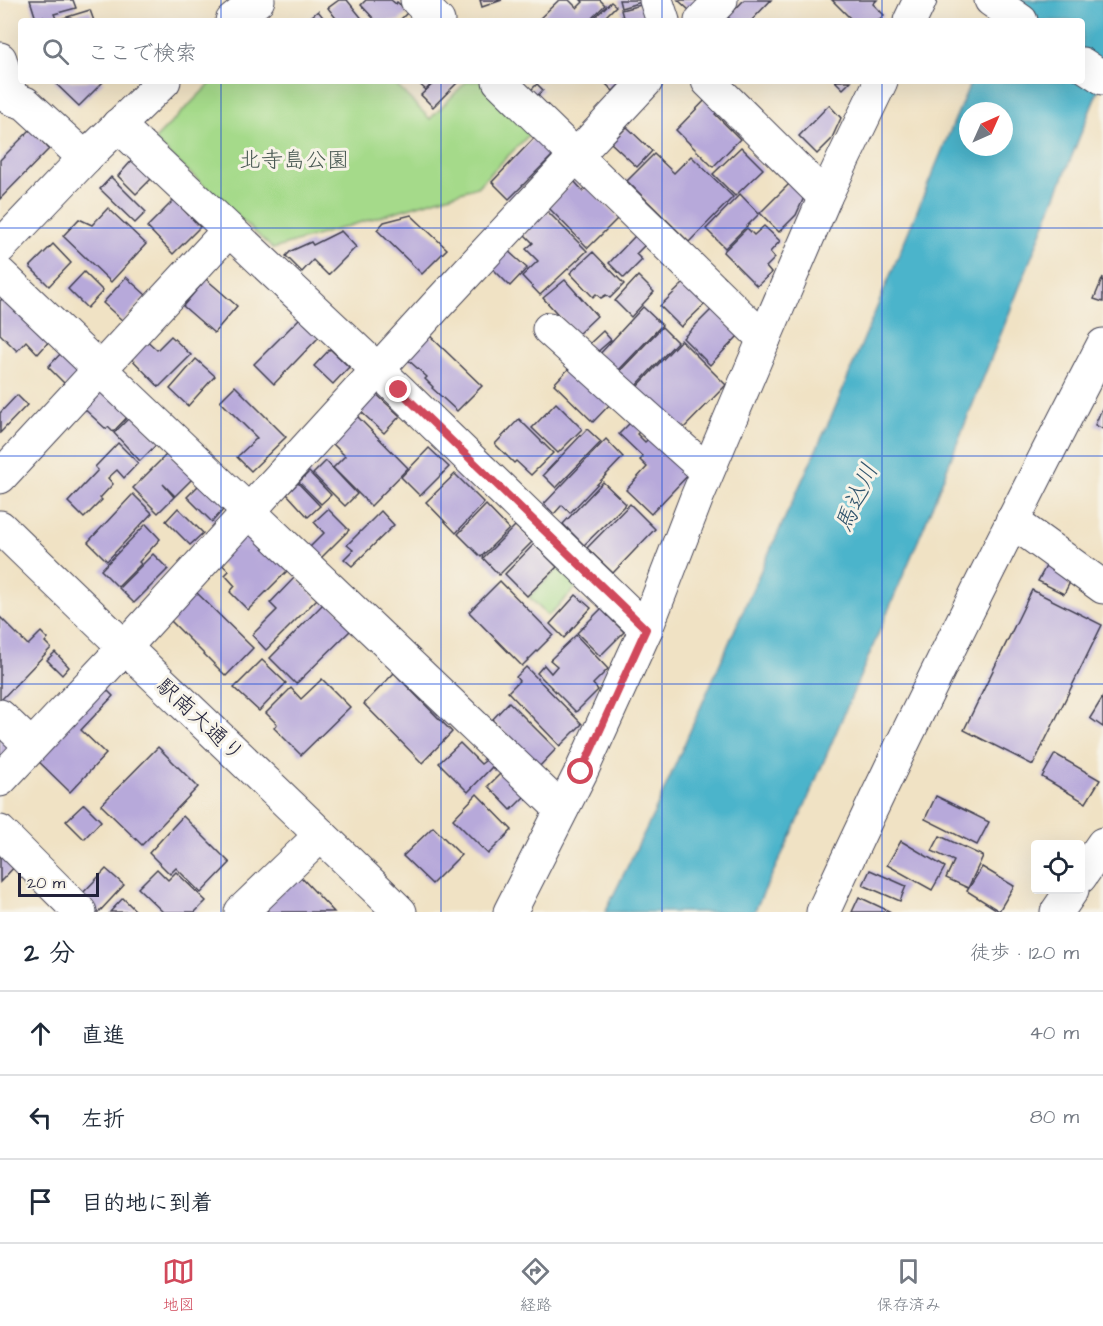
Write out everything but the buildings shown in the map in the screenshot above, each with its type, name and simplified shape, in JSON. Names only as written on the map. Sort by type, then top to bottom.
[{"type":"street","points":[[236,18],[258,0]]},
{"type":"street","points":[[417,0],[435,18]]},
{"type":"street","points":[[656,0],[662,18]]},
{"type":"street","points":[[704,18],[721,0]]},
{"type":"street","points":[[911,18],[920,0]]},
{"type":"street","points":[[991,0],[1017,18]]},
{"type":"street","points":[[0,59],[6,100],[25,103],[85,158]]},
{"type":"street","points":[[1085,66],[1103,78]]},
{"type":"street","points":[[0,247],[85,158],[161,84]]},
{"type":"street","points":[[502,84],[764,339]]},
{"type":"street","points":[[0,780],[643,84]]},
{"type":"street","points":[[711,84],[825,197]]},
{"type":"street","points":[[510,912],[581,772],[646,629],[707,471],[825,197],[880,84]]},
{"type":"street","points":[[118,125],[378,370],[646,629]]},
{"type":"street","points":[[0,477],[229,230]]},
{"type":"street","points":[[0,274],[561,809]]},
{"type":"street","points":[[549,329],[707,471]]},
{"type":"street","points":[[823,912],[1012,521],[1103,345]]},
{"type":"street","points":[[1012,521],[1103,587]]},
{"type":"street","name":"駅南大通り","points":[[0,527],[321,835],[398,912]]},
{"type":"street","points":[[0,716],[31,746]]},
{"type":"street","points":[[0,832],[80,912]]},
{"type":"street","points":[[241,912],[321,835]]},
{"type":"street","points":[[1085,870],[1103,844]]},
{"type":"street","points":[[1057,912],[1069,894]]},
{"type":"green space","name":"北寺島公園","points":[[210,84],[395,84],[430,119],[464,84],[485,84],[533,131],[477,187],[273,249],[154,140]]},
{"type":"green space","points":[[559,568],[578,586],[548,616],[529,597]]},
{"type":"water","name":"馬込川","points":[[1004,0],[1103,0],[1103,78],[923,529],[800,817],[754,912],[605,912],[654,813],[833,413],[959,110],[959,156],[1013,156],[1013,102],[962,102],[970,84],[1085,84],[1085,18],[997,18]]},
{"type":"route","points":[[399,390],[646,629],[581,772]]}]
